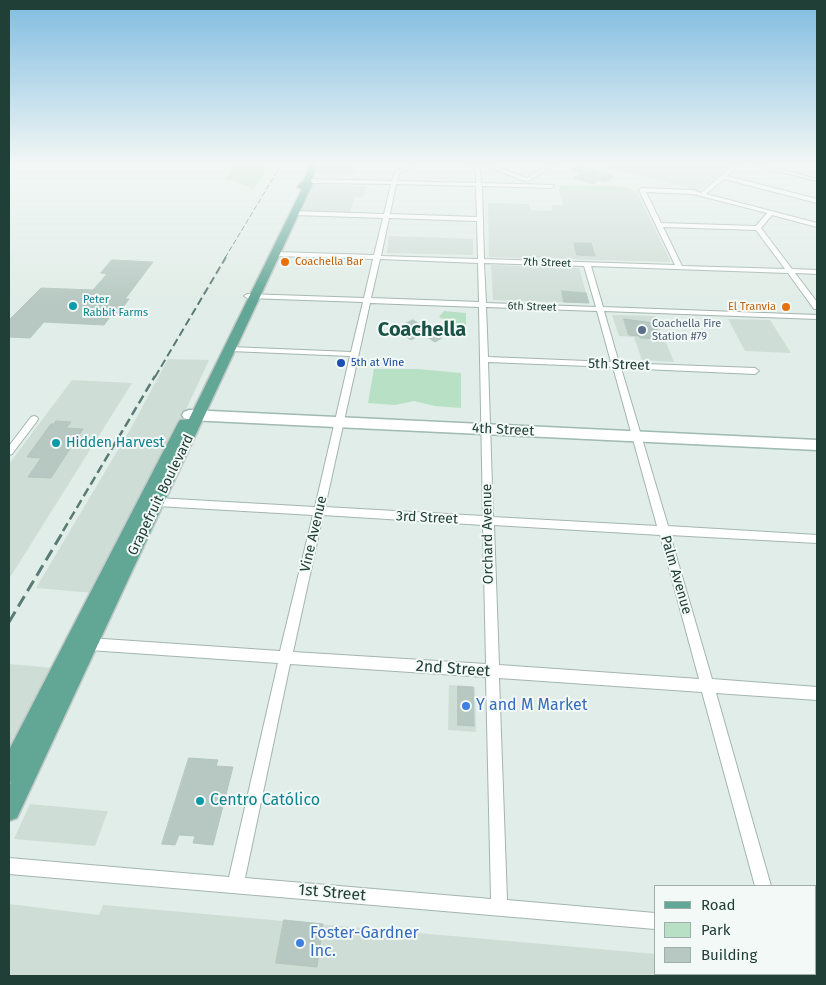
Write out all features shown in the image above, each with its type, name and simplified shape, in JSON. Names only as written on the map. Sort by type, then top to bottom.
[{"type":"main road","name":"Grapefruit Boulevard","points":[[9,810],[157,502],[194,415],[290,211]]},
{"type":"main road","name":"Grapefruit Boulevard","points":[[9,772],[230,349],[251,296],[276,254],[296,211]]},
{"type":"street","name":"Vine Avenue","points":[[236,885],[285,658],[387,211]]},
{"type":"street","name":"Orchard Avenue","points":[[480,211],[499,908]]},
{"type":"street","points":[[652,211],[680,268]]},
{"type":"street","points":[[763,211],[817,225]]},
{"type":"street","points":[[758,228],[770,213]]},
{"type":"street","points":[[295,214],[480,219]]},
{"type":"street","points":[[659,225],[758,228]]},
{"type":"street","points":[[758,228],[817,307]]},
{"type":"street","name":"7th Street","points":[[276,254],[817,272]]},
{"type":"street","name":"Palm Avenue","points":[[587,264],[763,885]]},
{"type":"street","name":"6th Street","points":[[251,296],[817,317]]},
{"type":"street","points":[[230,349],[354,354]]},
{"type":"street","name":"5th Street","points":[[483,359],[755,371]]},
{"type":"street","name":"4th Street","points":[[194,415],[817,445]]},
{"type":"street","points":[[9,452],[34,419]]},
{"type":"street","name":"3rd Street","points":[[157,502],[817,539]]},
{"type":"street","name":"2nd Street","points":[[89,644],[817,693]]},
{"type":"street","name":"1st Street","points":[[9,866],[654,921]]},
{"type":"shaded area","points":[[302,211],[350,211],[350,212]]},
{"type":"shaded area","points":[[488,211],[646,211],[671,262],[489,257]]},
{"type":"shaded area","points":[[389,236],[473,239],[473,255],[387,253]]},
{"type":"shaded area","points":[[491,265],[579,268],[589,303],[493,300]]},
{"type":"shaded area","points":[[612,315],[655,316],[674,362],[642,360],[634,337],[619,336]]},
{"type":"shaded area","points":[[728,319],[770,320],[791,353],[745,351]]},
{"type":"shaded area","points":[[168,359],[209,360],[177,429],[93,593],[36,588],[131,428]]},
{"type":"shaded area","points":[[72,380],[132,383],[9,579],[9,464]]},
{"type":"shaded area","points":[[9,664],[55,668],[9,758]]},
{"type":"shaded area","points":[[449,685],[475,687],[476,732],[448,730]]},
{"type":"shaded area","points":[[30,804],[108,811],[95,846],[14,839]]},
{"type":"shaded area","points":[[9,904],[99,915],[103,905],[654,954],[654,975],[799,976],[9,976]]},
{"type":"green space","points":[[444,311],[466,313],[466,331],[439,317]]},
{"type":"green space","points":[[374,369],[418,369],[461,373],[461,408],[435,406],[414,401],[395,405],[368,403]]},
{"type":"building","points":[[574,243],[591,243],[595,256],[577,255]]},
{"type":"building","name":"Peter Rabbit Farms","points":[[112,260],[153,262],[125,299],[129,299],[118,314],[113,313],[104,325],[44,322],[30,338],[9,337],[9,320],[41,288],[93,290],[107,274],[101,273]]},
{"type":"building","points":[[562,291],[586,293],[589,303],[564,302]]},
{"type":"building","name":"Coachella Fire Station #79","points":[[624,319],[654,323],[660,339],[640,338],[639,336],[629,335]]},
{"type":"building","points":[[413,320],[442,338],[435,342],[424,335],[420,335],[411,340],[395,329]]},
{"type":"building","name":"Hidden Harvest","points":[[56,421],[71,422],[66,428],[83,429],[51,478],[28,477],[41,458],[27,457],[51,424],[54,424]]},
{"type":"building","name":"Y and M Market","points":[[458,686],[473,687],[474,726],[458,725]]},
{"type":"building","name":"Centro Católico","points":[[189,758],[218,760],[216,766],[233,767],[213,845],[193,843],[195,836],[179,835],[175,845],[162,844]]},
{"type":"building","name":"Foster-Gardner Inc.","points":[[284,920],[323,924],[317,967],[276,963]]},
{"type":"railway","points":[[225,258],[253,211]]},
{"type":"railway","points":[[155,377],[226,257]]},
{"type":"railway","points":[[63,531],[155,376]]},
{"type":"railway","points":[[9,622],[64,530]]},
{"type":"place","name":"Coachella Bar","points":[[285,262]]},
{"type":"place","name":"Peter Rabbit Farms","points":[[73,306]]},
{"type":"place","name":"El Tranvia","points":[[786,307]]},
{"type":"place","name":"Coachella Fire Station #79","points":[[642,330]]},
{"type":"place","name":"5th at Vine","points":[[341,363]]},
{"type":"place","name":"Hidden Harvest","points":[[56,443]]},
{"type":"place","name":"Y and M Market","points":[[466,706]]},
{"type":"place","name":"Centro Católico","points":[[200,801]]},
{"type":"place","name":"Foster-Gardner Inc.","points":[[300,943]]},
{"type":"district","name":"Coachella","points":[[422,330]]}]
